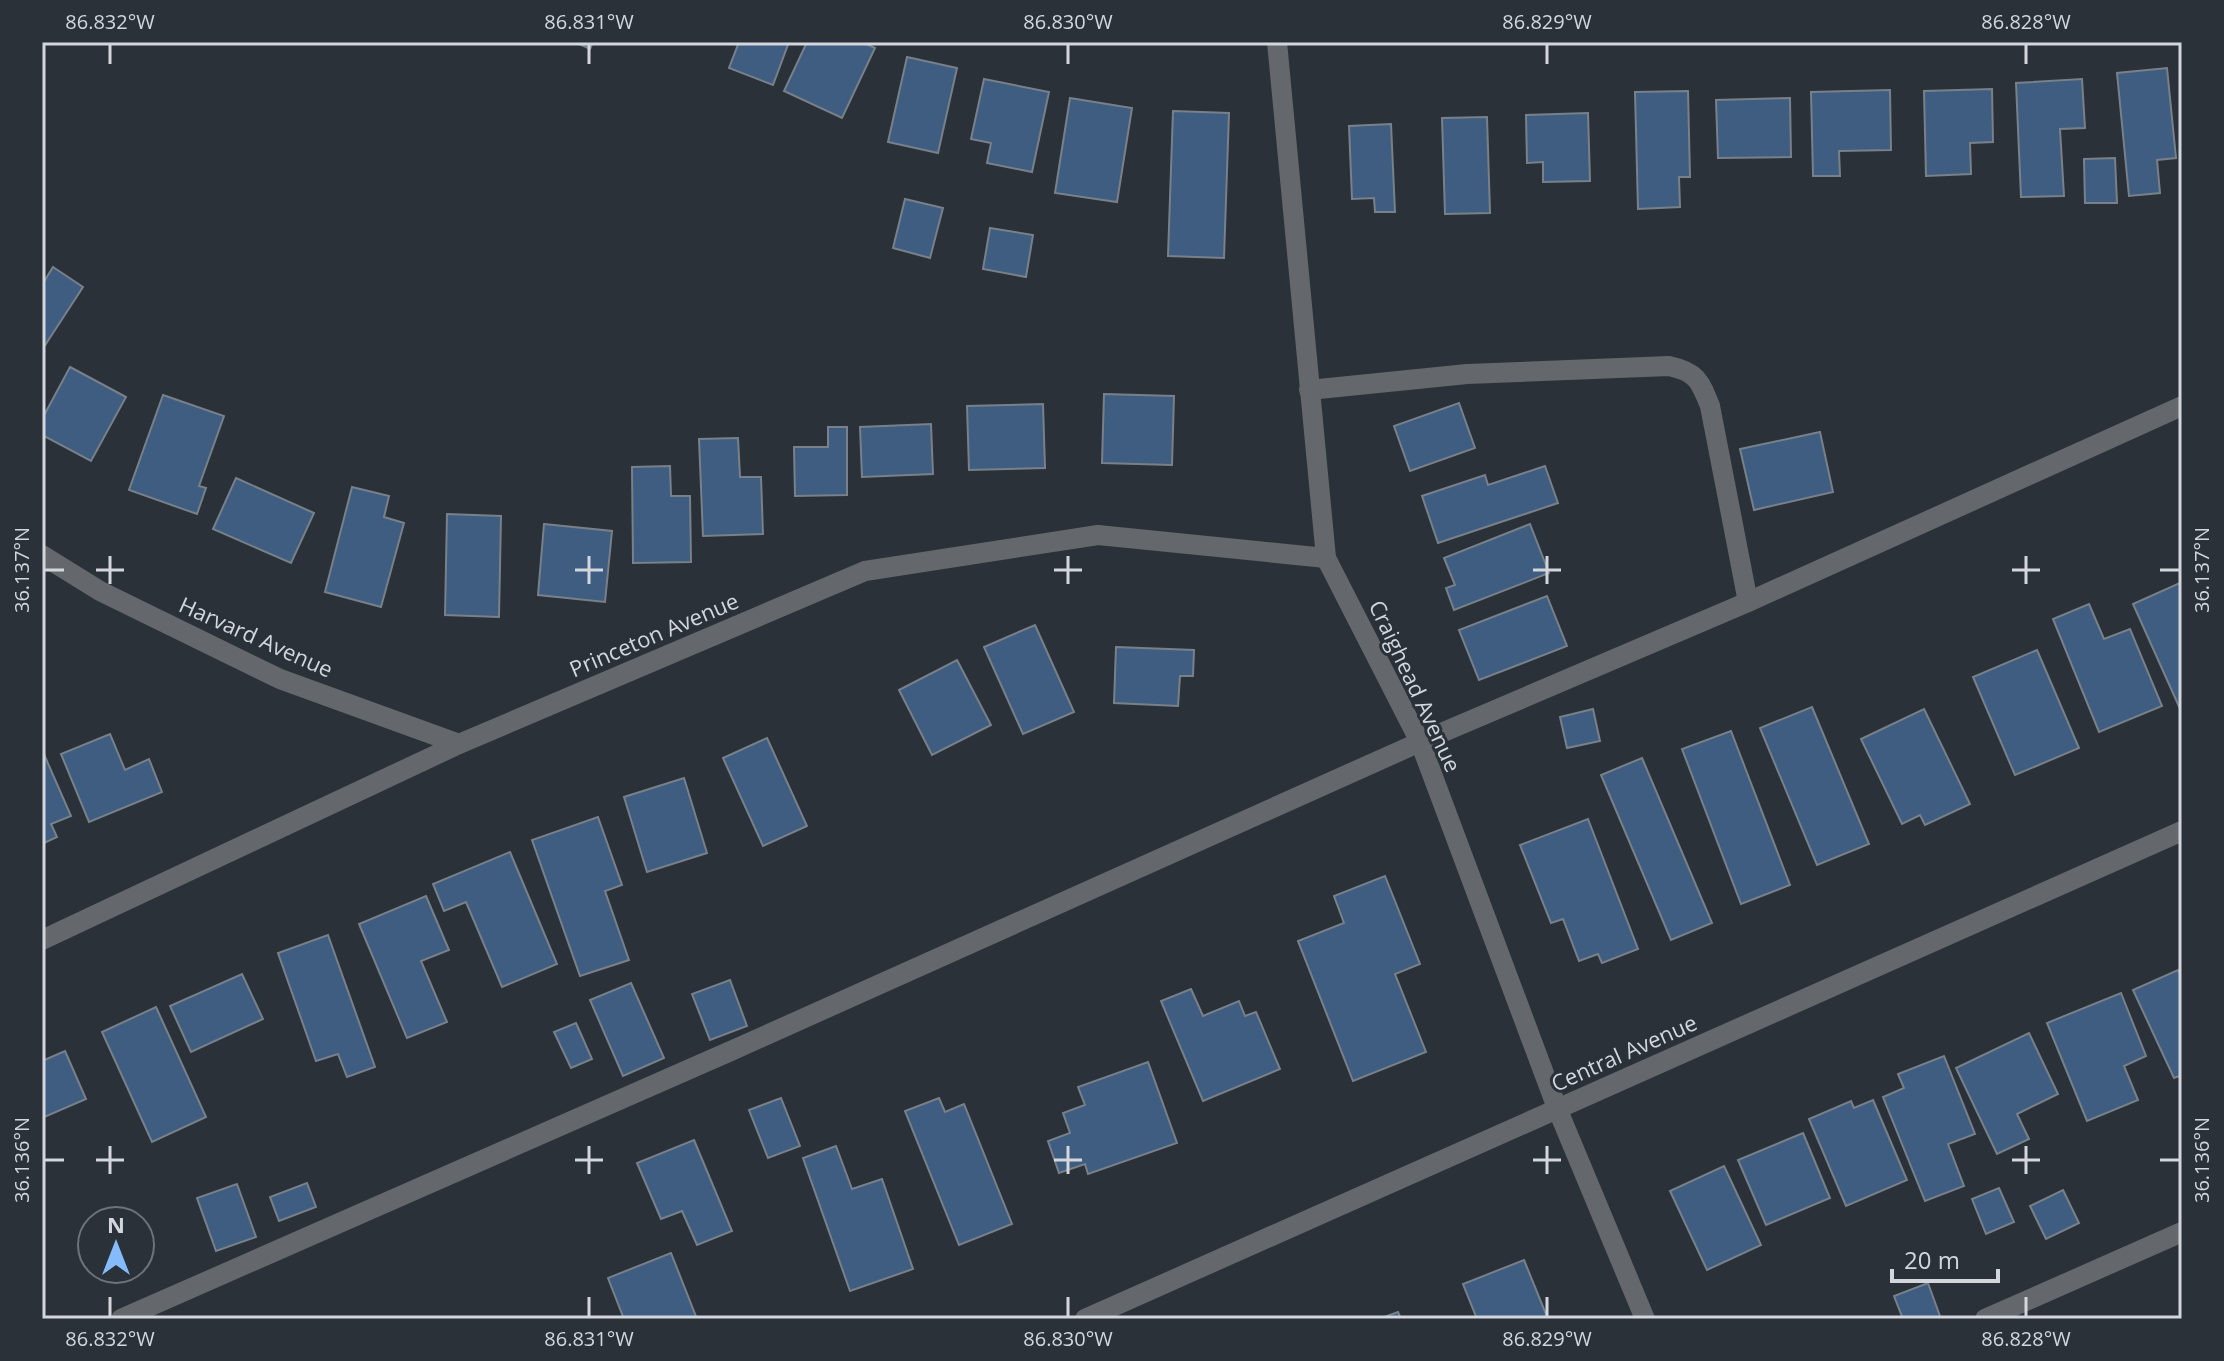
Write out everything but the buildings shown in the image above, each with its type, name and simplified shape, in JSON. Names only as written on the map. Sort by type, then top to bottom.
[{"type":"street","name":"Craighead Avenue","points":[[1277,42],[1326,558],[1420,742],[1557,1108],[1645,1319]]},
{"type":"street","points":[[1309,390],[1467,374],[1669,366],[1687,370],[1701,382],[1710,406],[1748,602]]},
{"type":"street","points":[[121,1319],[733,1050],[1420,742],[1748,602],[2182,406]]},
{"type":"street","name":"Princeton Avenue","points":[[42,940],[459,744],[865,571],[1098,535],[1326,558]]},
{"type":"street","name":"Harvard Avenue","points":[[42,555],[100,591],[280,679],[459,744]]},
{"type":"street","name":"Central Avenue","points":[[1085,1319],[2182,831]]},
{"type":"street","points":[[1985,1319],[2182,1232]]}]
